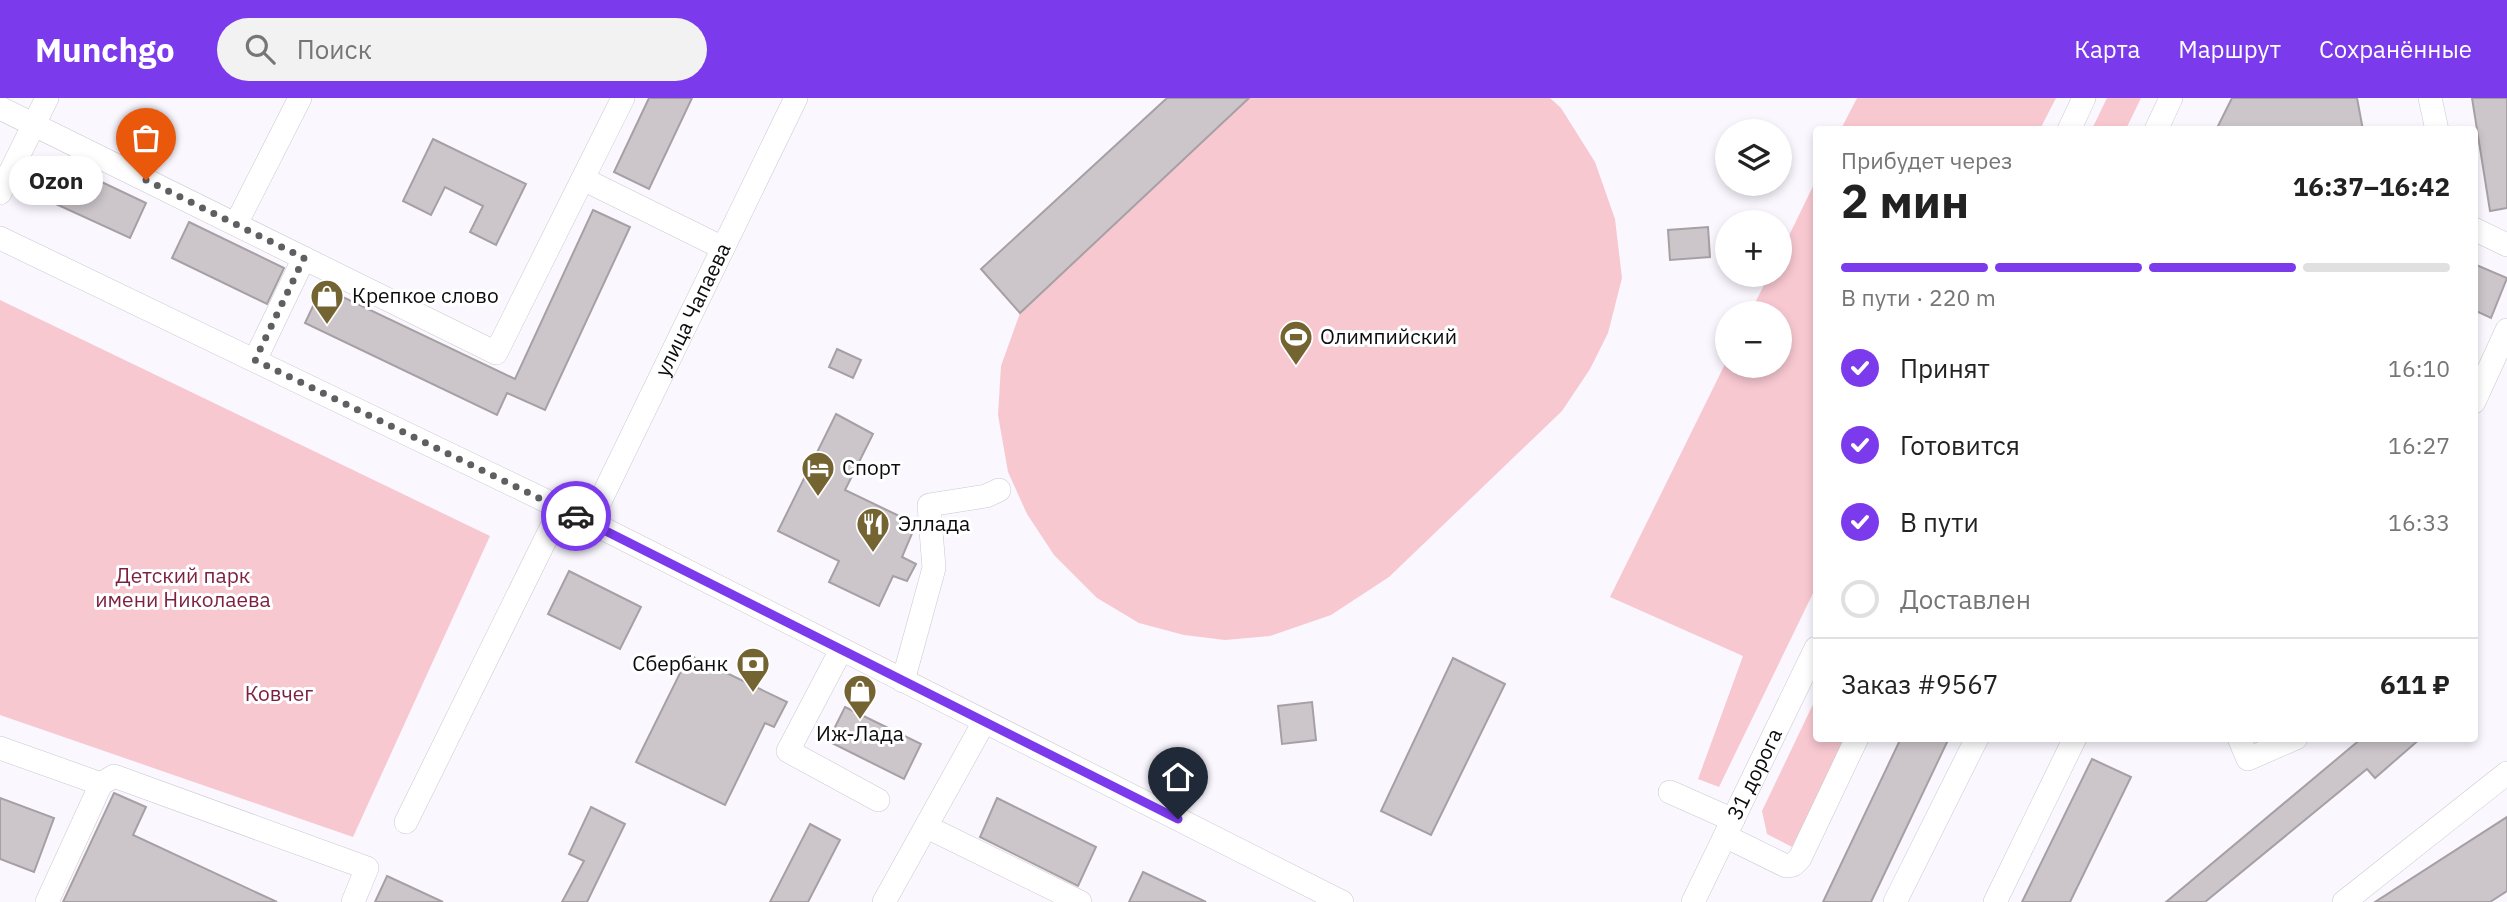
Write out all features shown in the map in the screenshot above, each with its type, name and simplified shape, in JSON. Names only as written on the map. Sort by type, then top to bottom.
[{"type":"street","points":[[0,193],[47,98]]},
{"type":"street","points":[[236,224],[300,98]]},
{"type":"street","points":[[0,108],[496,353],[623,98]]},
{"type":"street","name":"улица Чапаева","points":[[590,522],[796,98]]},
{"type":"street","points":[[2071,126],[2084,98]]},
{"type":"street","points":[[2158,126],[2171,98]]},
{"type":"street","points":[[2430,98],[2436,126]]},
{"type":"street","points":[[583,179],[723,248]]},
{"type":"street","points":[[2478,231],[2507,245]]},
{"type":"street","points":[[0,238],[590,522],[1342,902]]},
{"type":"street","points":[[255,360],[304,258]]},
{"type":"street","points":[[2478,393],[2507,330]]},
{"type":"street","points":[[903,681],[934,568],[929,505],[986,496],[999,490]]},
{"type":"street","points":[[406,822],[561,508]]},
{"type":"street","points":[[841,650],[788,751],[878,800]]},
{"type":"street","name":"31 дорога","points":[[1693,902],[1813,654]]},
{"type":"street","points":[[884,902],[984,722]]},
{"type":"street","points":[[1670,792],[1786,866],[1793,865],[1800,858],[1855,742]]},
{"type":"street","points":[[1895,902],[1975,742]]},
{"type":"street","points":[[1995,902],[2073,742]]},
{"type":"street","points":[[2241,742],[2248,759],[2287,742]]},
{"type":"street","points":[[0,748],[101,784]]},
{"type":"street","points":[[2344,902],[2507,773]]},
{"type":"street","points":[[47,902],[101,784],[114,776],[366,868],[353,902]]},
{"type":"street","points":[[927,827],[1080,902]]},
{"type":"green space","name":"Олимпийский","points":[[1249,98],[1550,98],[1561,108],[1595,162],[1615,219],[1622,278],[1608,333],[1590,369],[1562,411],[1389,577],[1331,615],[1270,636],[1225,640],[1184,635],[1139,623],[1097,598],[1054,555],[1027,514],[1008,472],[998,415],[1001,366],[1020,313]]},
{"type":"green space","points":[[1857,98],[2056,98],[2042,126],[1843,126]]},
{"type":"green space","points":[[2107,98],[2141,98],[2127,126],[2093,126]]},
{"type":"green space","points":[[1813,186],[1813,593],[1719,787],[1698,779],[1743,656],[1610,597],[1718,378],[1792,378],[1792,301],[1756,301],[1763,287],[1792,287],[1792,229]]},
{"type":"green space","name":"Детский парк имени Николаева","points":[[0,300],[490,536],[353,837],[0,715]]},
{"type":"green space","points":[[1813,704],[1813,742],[1844,742],[1792,847],[1767,834],[1762,811]]},
{"type":"building","points":[[649,98],[692,98],[649,189],[614,172]]},
{"type":"building","points":[[1167,98],[1249,98],[1020,313],[981,269]]},
{"type":"building","points":[[2232,98],[2357,98],[2362,126],[2218,126]]},
{"type":"building","points":[[2472,98],[2507,98],[2507,208],[2490,211]]},
{"type":"building","points":[[433,139],[526,184],[496,245],[470,232],[483,206],[445,187],[431,215],[403,201]]},
{"type":"building","points":[[51,158],[146,203],[130,238],[34,194]]},
{"type":"building","points":[[593,210],[630,227],[545,410],[507,393],[497,415],[305,323],[322,287],[515,379]]},
{"type":"building","points":[[189,222],[284,268],[267,304],[172,258]]},
{"type":"building","points":[[1708,227],[1710,257],[1670,260],[1668,230]]},
{"type":"building","points":[[2478,266],[2507,278],[2491,318],[2478,312]]},
{"type":"building","points":[[837,349],[861,360],[853,378],[829,367]]},
{"type":"building","points":[[836,414],[873,434],[845,490],[916,524],[902,557],[916,564],[907,581],[893,576],[879,606],[829,582],[839,561],[778,531]]},
{"type":"building","points":[[569,571],[641,607],[620,649],[548,614]]},
{"type":"building","points":[[689,655],[787,702],[774,727],[765,723],[725,805],[636,762]]},
{"type":"building","points":[[1453,658],[1505,684],[1431,835],[1381,811]]},
{"type":"building","points":[[1312,702],[1316,740],[1282,744],[1278,706]]},
{"type":"building","points":[[845,707],[921,744],[904,779],[828,741]]},
{"type":"building","points":[[1899,742],[1947,742],[1871,902],[1823,902]]},
{"type":"building","points":[[2357,742],[2416,742],[2375,778],[2367,769],[2205,902],[2166,902]]},
{"type":"building","points":[[2092,759],[2131,777],[2070,902],[2022,902]]},
{"type":"building","points":[[114,793],[146,807],[133,835],[277,902],[63,902]]},
{"type":"building","points":[[0,798],[54,818],[34,872],[0,859]]},
{"type":"building","points":[[997,798],[1096,847],[1078,886],[980,837]]},
{"type":"building","points":[[591,807],[625,824],[587,902],[562,902],[584,861],[569,854]]},
{"type":"building","points":[[2507,817],[2507,891],[2490,902],[2375,902]]},
{"type":"building","points":[[810,824],[840,840],[808,902],[770,902]]},
{"type":"building","points":[[1143,872],[1206,902],[1129,902]]},
{"type":"building","points":[[387,876],[443,902],[375,902]]},
{"type":"way so far","points":[[146,180],[304,258],[255,360],[576,516]]},
{"type":"place","name":"Ozon","points":[[146,180]]},
{"type":"place","name":"Крепкое слово","points":[[327,326]]},
{"type":"place","name":"Олимпийский","points":[[1296,367]]},
{"type":"place","name":"Спорт","points":[[818,498]]},
{"type":"place","name":"Эллада","points":[[873,554]]},
{"type":"place","name":"Сбербанк","points":[[753,694]]},
{"type":"place","name":"Иж-Лада","points":[[860,721]]},
{"type":"route","points":[[576,516],[1178,819]]},
{"type":"park label","name":"Ковчег","points":[[279,694]]}]
